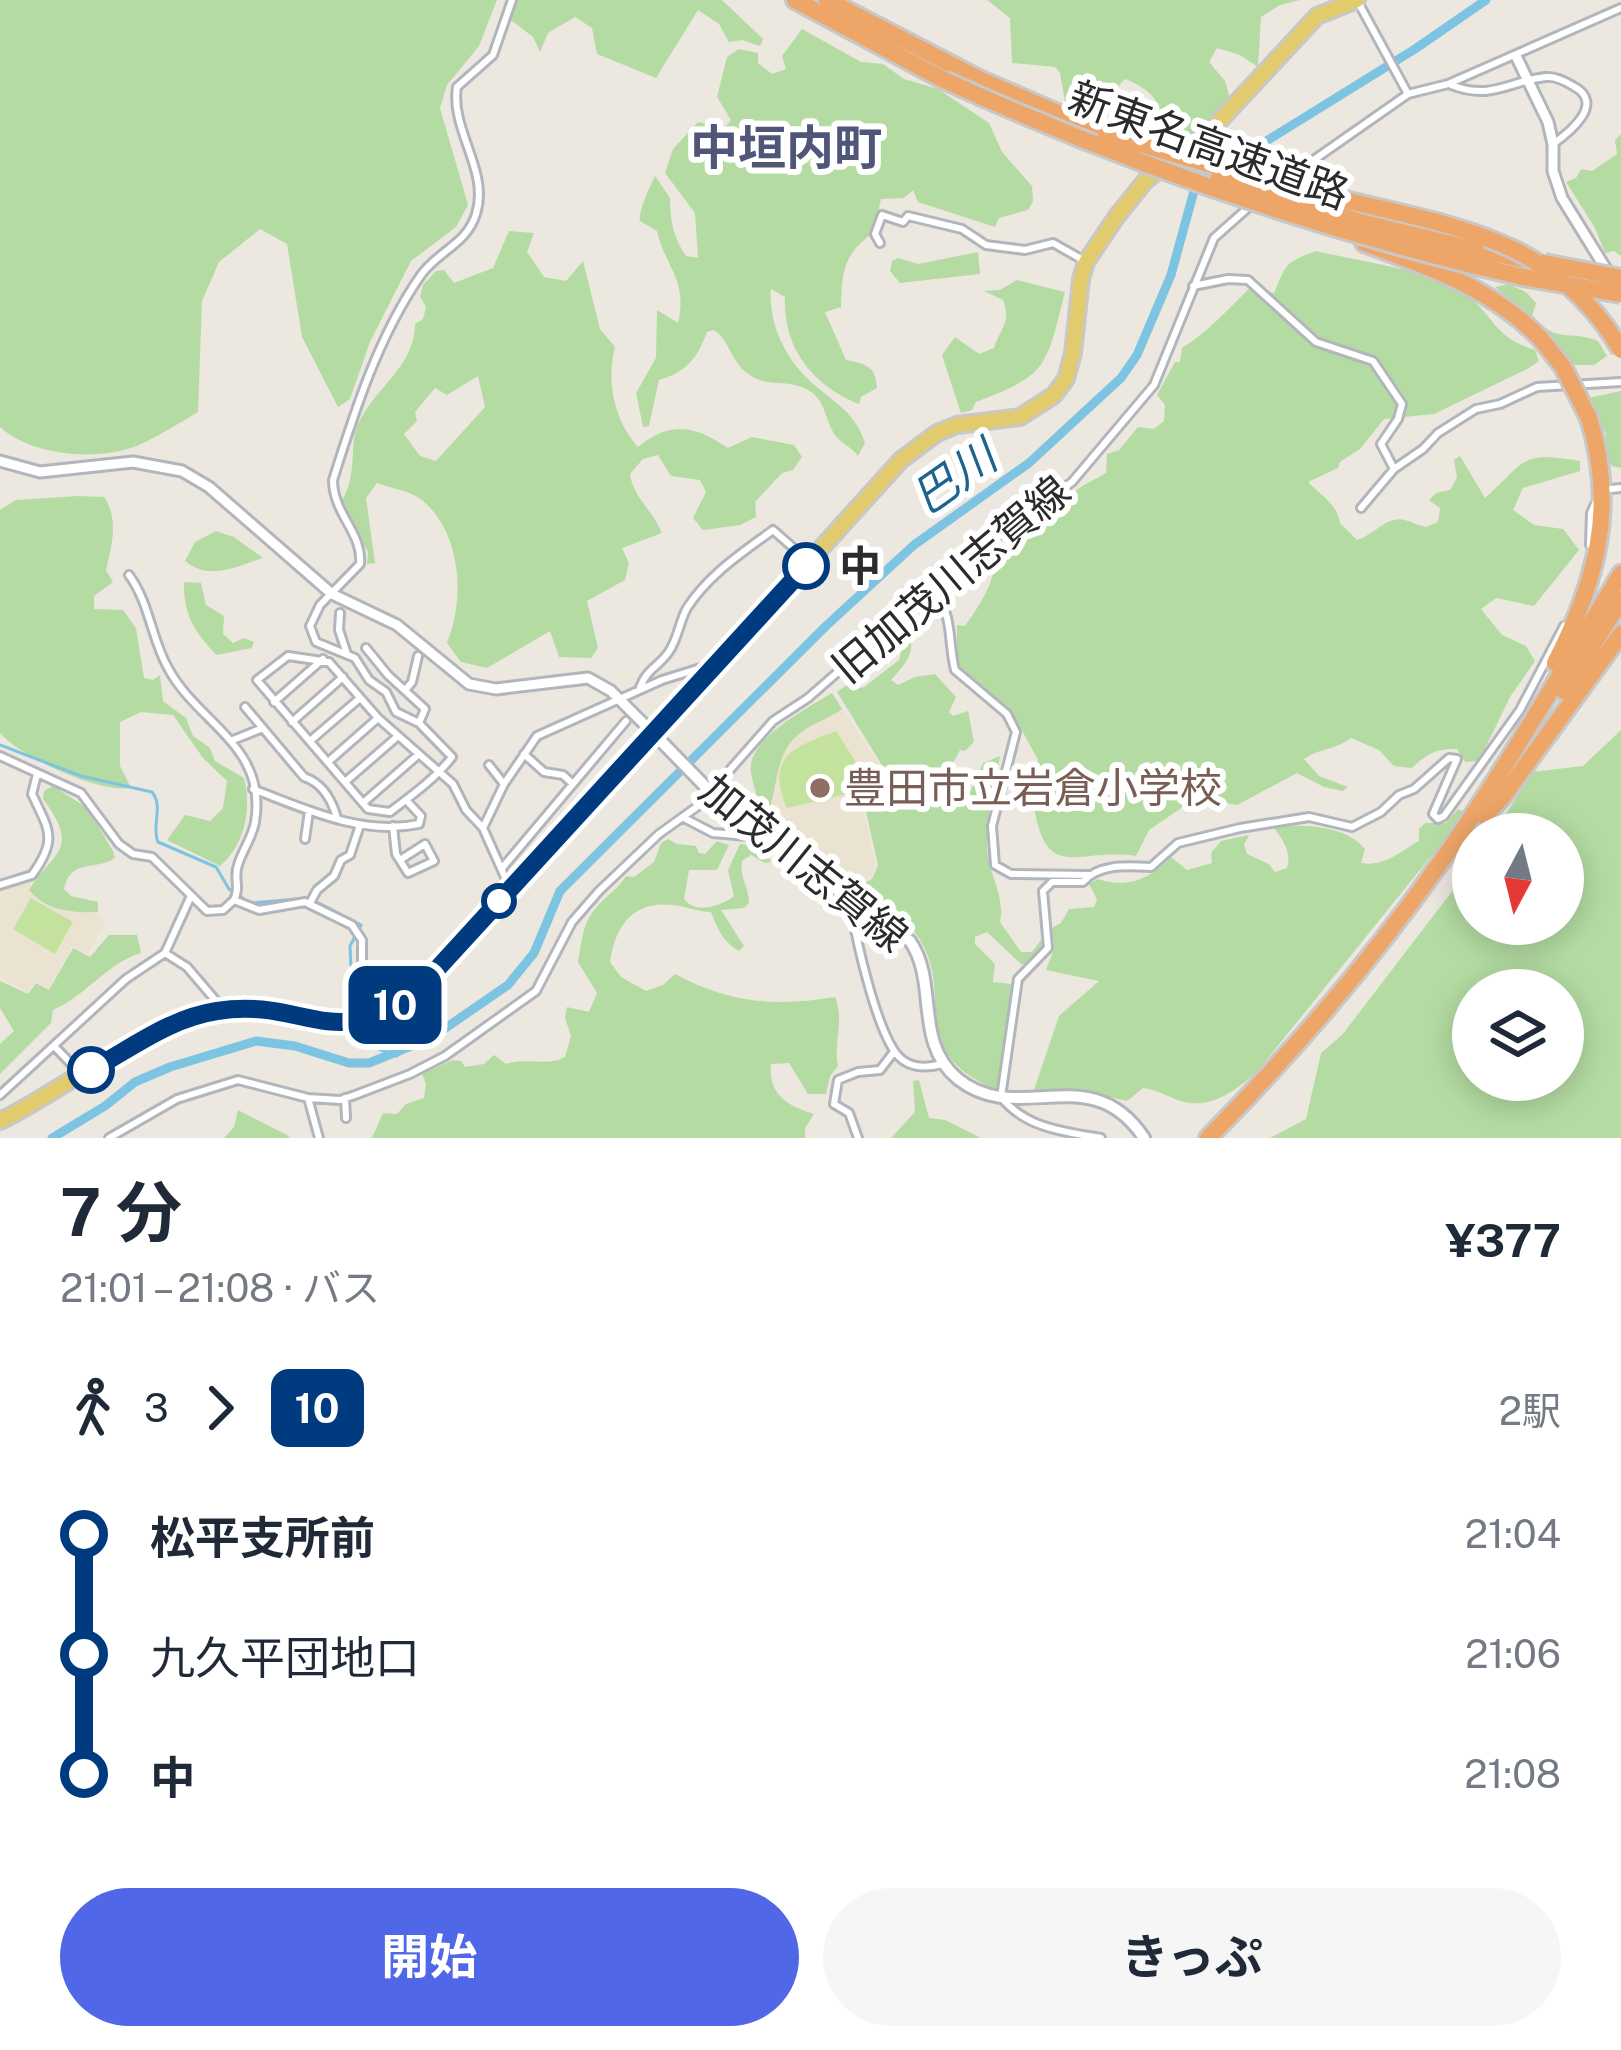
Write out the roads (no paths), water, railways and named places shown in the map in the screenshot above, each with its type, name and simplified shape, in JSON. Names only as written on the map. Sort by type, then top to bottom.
[{"type":"highway","name":"新東名高速道路","points":[[795,0],[944,80],[1124,158],[1295,218],[1470,266],[1621,278]]},
{"type":"highway","name":"新東名高速道路","points":[[827,0],[979,79],[1106,134],[1470,266]]},
{"type":"highway","points":[[1106,134],[1345,201],[1451,224],[1527,254],[1576,291],[1621,350]]},
{"type":"highway","points":[[1445,857],[1556,663],[1586,598],[1599,550],[1604,499],[1603,471],[1589,418],[1563,368],[1541,339],[1494,298],[1470,266]]},
{"type":"highway","name":"新東名高速道路","points":[[1524,268],[1621,294]]},
{"type":"highway","points":[[1208,1138],[1307,1039],[1445,857],[1526,734],[1621,574]]},
{"type":"highway","points":[[1485,813],[1621,600]]},
{"type":"highway","points":[[1486,813],[1621,634]]},
{"type":"highway","points":[[1220,1138],[1420,906],[1452,860]]},
{"type":"main road","points":[[0,1121],[163,1028],[222,1010],[266,1010],[334,1024],[375,1015],[427,980],[658,738],[717,663],[901,460],[928,438],[957,425],[1020,417],[1054,395],[1066,379],[1073,353],[1086,262],[1146,180],[1212,128],[1318,16],[1357,0]]},
{"type":"main road","name":"加茂川志賀線","points":[[658,738],[759,837],[899,931],[914,947],[929,1031],[942,1064]]},
{"type":"main road","points":[[942,1064],[971,1087],[1000,1097],[1076,1096],[1109,1102],[1130,1118],[1144,1138]]},
{"type":"street","points":[[511,889],[483,828],[440,770],[378,718],[322,658],[289,656],[259,676],[258,683],[368,809],[390,812],[440,770],[452,757],[419,723],[396,712],[386,692],[347,654],[321,646],[312,635],[312,617],[357,570],[361,557],[333,497],[333,480],[368,377],[423,272],[461,240],[476,216],[479,191],[455,99],[463,79],[493,56],[512,0]]},
{"type":"street","points":[[1357,0],[1406,91],[1448,84],[1621,8]]},
{"type":"street","points":[[1516,56],[1553,144],[1553,171],[1562,198],[1621,294]]},
{"type":"street","points":[[1448,84],[1483,93],[1554,77],[1583,92],[1586,105],[1578,127],[1553,144]]},
{"type":"street","name":"旧加茂川志賀線","points":[[109,1138],[177,1099],[238,1080],[308,1099],[345,1098],[445,1056],[536,991],[572,922],[646,845],[684,818],[773,721],[808,698],[931,590],[1072,482],[1154,385],[1214,238],[1406,91]]},
{"type":"street","points":[[880,243],[875,234],[883,215],[903,222],[908,216],[962,229],[986,244],[1025,250],[1053,244],[1086,262]]},
{"type":"street","points":[[1193,286],[1248,280],[1316,342],[1373,361],[1402,404],[1381,444],[1394,469]]},
{"type":"street","points":[[1361,508],[1394,469],[1476,410],[1538,387],[1621,382]]},
{"type":"street","points":[[0,461],[40,472],[133,462],[182,471],[209,487],[332,594],[397,625],[470,684],[496,688],[589,678],[601,683],[658,738]]},
{"type":"street","points":[[931,590],[951,623],[955,670],[1007,714],[1016,732],[992,826],[995,865],[1011,874],[1089,874],[1121,864],[1151,867],[1160,864],[1178,843],[1260,824],[1310,817],[1352,826],[1382,812],[1449,758],[1457,759],[1433,814],[1438,819],[1444,816],[1520,710],[1568,617],[1584,578],[1592,513],[1599,496]]},
{"type":"street","points":[[639,690],[645,673],[669,652],[683,614],[723,567],[773,530],[809,562]]},
{"type":"street","points":[[129,575],[146,605],[170,672],[191,705],[233,740],[248,765],[253,789],[255,821],[238,865],[239,889],[234,900],[212,913],[190,898]]},
{"type":"street","points":[[340,613],[339,630],[347,654]]},
{"type":"street","points":[[366,648],[425,709],[419,723]]},
{"type":"street","points":[[406,689],[418,656]]},
{"type":"street","points":[[274,702],[322,658]]},
{"type":"street","points":[[483,828],[504,784],[538,736],[639,690],[717,663]]},
{"type":"street","points":[[292,722],[343,677]]},
{"type":"street","points":[[310,742],[360,698]]},
{"type":"street","points":[[245,707],[304,777],[316,781],[337,818]]},
{"type":"street","points":[[328,762],[378,718]]},
{"type":"street","points":[[502,867],[626,722]]},
{"type":"street","points":[[233,740],[263,728]]},
{"type":"street","points":[[345,782],[398,736]]},
{"type":"street","points":[[363,803],[419,754]]},
{"type":"street","points":[[524,754],[544,772],[563,775],[573,784]]},
{"type":"street","points":[[0,756],[81,793],[118,844],[133,854],[152,856],[190,893],[166,953],[126,979],[0,1095]]},
{"type":"street","points":[[489,765],[504,784]]},
{"type":"street","points":[[0,885],[32,875],[49,836],[50,826],[32,794],[37,774]]},
{"type":"street","points":[[253,789],[360,825],[415,826],[422,820],[406,800]]},
{"type":"street","points":[[305,839],[310,811]]},
{"type":"street","points":[[684,818],[712,833],[759,837]]},
{"type":"street","points":[[310,903],[350,855],[360,825]]},
{"type":"street","points":[[393,826],[400,860],[408,873],[434,861],[425,844],[400,860]]},
{"type":"street","points":[[1089,874],[1083,883],[1052,881],[1042,891],[1048,948],[1018,979],[1000,1097],[1011,1110],[1049,1129],[1101,1138]]},
{"type":"street","points":[[234,900],[253,910],[310,903],[352,925],[362,940],[362,978],[375,1015]]},
{"type":"street","points":[[857,904],[852,913],[859,954],[893,1052],[913,1066],[942,1064]]},
{"type":"street","points":[[166,953],[187,967],[222,1010]]},
{"type":"street","points":[[55,1047],[82,1075]]},
{"type":"street","points":[[858,1138],[848,1113],[834,1104],[838,1080],[880,1070],[893,1052]]},
{"type":"street","points":[[345,1098],[346,1118]]},
{"type":"street","points":[[308,1099],[319,1138]]},
{"type":"waterway","name":"巴川","points":[[1221,169],[1486,0]]},
{"type":"waterway","name":"巴川","points":[[52,1138],[135,1082],[170,1067],[256,1041],[295,1046],[349,1063],[369,1063],[431,1038],[508,985],[534,953],[560,891],[826,626],[914,545],[1029,463],[1121,378],[1137,355],[1171,275],[1194,191],[1202,181]]},
{"type":"waterway","points":[[0,745],[81,776],[152,792],[158,842],[216,867],[229,889],[250,903],[309,898],[361,925],[350,946],[352,990],[360,1010]]},
{"type":"waterway","points":[[365,1025],[376,1048],[397,1056]]},
{"type":"place","name":"中","points":[[806,566]]},
{"type":"place","name":"豊田市立岩倉小学校","points":[[820,788]]},
{"type":"district","name":"中垣内町","points":[[786,148]]}]
